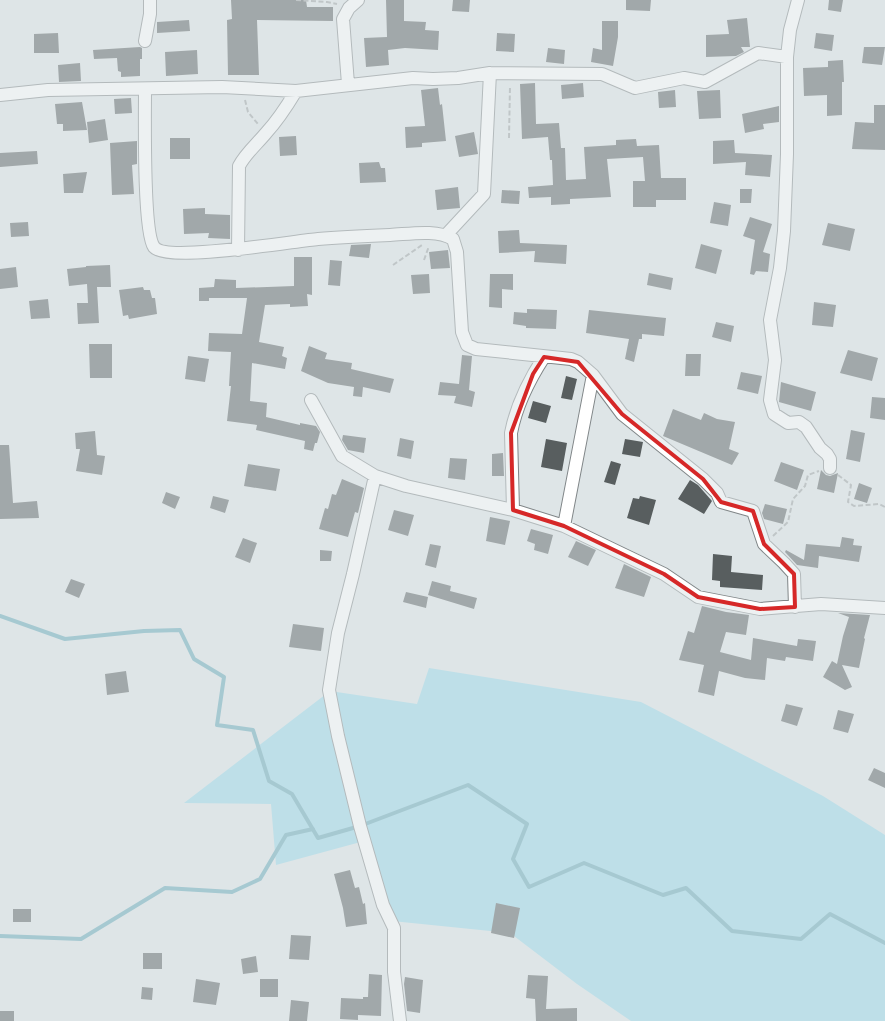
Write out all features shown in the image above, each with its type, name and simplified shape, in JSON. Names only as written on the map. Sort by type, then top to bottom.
[{"type":"street","points":[[145,41],[150,0]]},
{"type":"street","points":[[798,0],[790,30],[787,57],[787,154],[784,231],[780,268],[770,320],[775,360],[770,400],[774,414],[788,423],[799,422],[806,427],[830,459],[830,468]]},
{"type":"street","points":[[348,84],[343,20],[354,4]]},
{"type":"street","points":[[0,95],[48,90],[222,87],[296,91],[413,78],[458,78],[510,72],[602,74],[635,88],[684,78],[705,82],[758,53],[787,57]]},
{"type":"street","points":[[446,235],[484,194],[490,73]]},
{"type":"street","points":[[144,89],[149,224],[155,247],[159,251],[238,250],[318,239],[428,233],[446,235],[453,239],[457,252],[462,332],[467,345],[476,349],[571,359],[578,362],[593,376],[622,414],[703,479],[717,493],[721,502],[753,511],[764,544],[794,574],[795,607]]},
{"type":"street","points":[[238,250],[239,166],[243,158],[266,134],[282,113],[296,91]]},
{"type":"street","points":[[513,510],[512,428],[533,374],[544,357]]},
{"type":"street","points":[[564,526],[593,376]]},
{"type":"street","points":[[311,400],[342,456],[375,476],[406,486],[513,510],[564,526],[664,574],[698,597],[760,609],[821,604],[885,608]]},
{"type":"street","points":[[375,476],[338,634],[329,690],[360,826],[383,905],[394,928],[394,972],[400,1021]]},
{"type":"path","points":[[296,0],[354,4]]},
{"type":"path","points":[[509,138],[510,72]]},
{"type":"path","points":[[244,96],[248,112],[266,134]]},
{"type":"path","points":[[393,265],[424,244]]},
{"type":"path","points":[[764,544],[788,522],[792,499],[805,486],[808,475],[811,473],[830,468],[851,485],[848,502],[854,506],[879,504],[885,507]]},
{"type":"highlighted area","points":[[544,357],[578,362],[622,414],[703,479],[721,502],[753,511],[764,544],[794,574],[795,607],[760,609],[698,597],[664,574],[564,526],[513,510],[511,433],[533,374]]},
{"type":"shaded area","points":[[429,668],[641,702],[823,796],[885,835],[885,1021],[631,1021],[577,984],[510,933],[392,921],[368,840],[276,865],[271,804],[184,803],[330,691],[417,704]]},
{"type":"building","points":[[231,0],[306,0],[307,7],[333,7],[333,21],[257,20],[259,75],[228,75],[227,20],[232,19]]},
{"type":"building","points":[[386,0],[404,0],[404,21],[426,22],[425,30],[439,31],[438,50],[405,48],[388,50],[389,65],[366,67],[364,38],[387,37]]},
{"type":"building","points":[[453,0],[470,0],[469,12],[452,11]]},
{"type":"building","points":[[626,0],[651,0],[650,11],[626,10]]},
{"type":"building","points":[[829,0],[843,0],[841,12],[828,10]]},
{"type":"building","points":[[747,18],[750,47],[741,47],[744,52],[736,56],[706,57],[706,35],[729,34],[727,20]]},
{"type":"building","points":[[189,20],[190,31],[157,33],[157,22]]},
{"type":"building","points":[[602,21],[618,21],[618,37],[613,66],[591,62],[593,48],[602,50]]},
{"type":"building","points":[[58,33],[59,53],[34,53],[34,34]]},
{"type":"building","points":[[497,33],[515,34],[514,52],[496,51]]},
{"type":"building","points":[[816,33],[834,35],[832,51],[814,48]]},
{"type":"building","points":[[864,47],[885,47],[882,65],[862,63]]},
{"type":"building","points":[[142,48],[142,59],[140,59],[140,76],[121,77],[121,72],[118,71],[117,58],[94,59],[93,50]]},
{"type":"building","points":[[548,48],[565,50],[564,64],[546,62]]},
{"type":"building","points":[[197,50],[198,74],[166,76],[165,52]]},
{"type":"building","points":[[843,60],[842,115],[827,116],[827,95],[804,96],[803,68],[828,67],[828,61]]},
{"type":"building","points":[[80,63],[81,81],[59,82],[58,65]]},
{"type":"building","points":[[535,83],[536,124],[559,123],[561,148],[565,148],[566,180],[586,179],[584,147],[616,145],[616,140],[636,139],[637,146],[659,145],[661,178],[686,178],[686,200],[656,200],[656,207],[633,207],[633,181],[645,181],[643,157],[607,159],[611,197],[570,199],[570,204],[551,205],[551,197],[529,198],[528,187],[553,185],[552,160],[550,160],[548,137],[522,139],[520,84]]},
{"type":"building","points":[[583,83],[584,97],[562,99],[561,85]]},
{"type":"building","points":[[438,88],[440,105],[442,104],[446,141],[422,143],[422,147],[406,148],[405,127],[425,126],[421,90]]},
{"type":"building","points":[[675,90],[676,107],[659,108],[658,92]]},
{"type":"building","points":[[720,90],[721,118],[699,119],[697,91]]},
{"type":"building","points":[[131,98],[132,113],[115,114],[114,99]]},
{"type":"building","points":[[82,102],[87,130],[63,131],[63,124],[57,124],[55,104]]},
{"type":"building","points":[[874,105],[885,105],[885,150],[852,149],[855,122],[874,123]]},
{"type":"building","points":[[779,106],[779,122],[763,124],[764,129],[745,133],[742,114]]},
{"type":"building","points":[[105,119],[108,140],[89,143],[87,122]]},
{"type":"building","points":[[474,132],[478,154],[459,157],[455,136]]},
{"type":"building","points":[[296,136],[297,155],[280,156],[279,137]]},
{"type":"building","points":[[170,138],[190,138],[190,159],[170,159]]},
{"type":"building","points":[[734,140],[735,153],[772,155],[770,177],[745,175],[746,162],[713,164],[713,141]]},
{"type":"building","points":[[137,141],[137,164],[132,165],[134,194],[112,195],[110,143]]},
{"type":"building","points":[[37,151],[38,164],[0,167],[0,153]]},
{"type":"building","points":[[379,162],[381,168],[385,168],[386,182],[360,183],[359,163]]},
{"type":"building","points":[[87,172],[83,193],[64,193],[63,174]]},
{"type":"building","points":[[458,187],[460,208],[437,210],[435,190]]},
{"type":"building","points":[[740,189],[752,189],[751,203],[740,203]]},
{"type":"building","points":[[502,190],[520,191],[519,204],[501,203]]},
{"type":"building","points":[[714,202],[731,205],[728,226],[710,223]]},
{"type":"building","points":[[205,208],[205,214],[230,215],[230,239],[208,238],[209,233],[184,234],[183,209]]},
{"type":"building","points":[[750,217],[772,224],[763,252],[770,254],[768,272],[756,271],[754,275],[750,274],[755,240],[743,236]]},
{"type":"building","points":[[28,222],[29,236],[11,237],[10,223]]},
{"type":"building","points":[[828,223],[855,229],[850,251],[822,245]]},
{"type":"building","points":[[519,230],[520,243],[567,245],[566,264],[534,262],[535,251],[499,253],[498,231]]},
{"type":"building","points":[[371,244],[369,258],[349,256],[351,245]]},
{"type":"building","points":[[701,244],[722,250],[716,274],[695,268]]},
{"type":"building","points":[[448,250],[450,268],[431,269],[429,252]]},
{"type":"building","points":[[294,257],[312,257],[312,295],[307,294],[308,306],[290,307],[290,304],[265,305],[259,342],[284,347],[282,356],[287,358],[285,369],[252,363],[250,401],[267,403],[266,417],[300,425],[300,423],[316,426],[320,432],[313,451],[304,449],[305,441],[256,430],[257,425],[227,421],[231,386],[229,386],[231,352],[208,351],[209,333],[242,334],[247,298],[209,298],[209,301],[199,301],[199,288],[214,287],[215,279],[236,280],[236,288],[294,286]]},
{"type":"building","points":[[330,260],[342,261],[340,286],[328,285]]},
{"type":"building","points":[[110,265],[111,287],[97,287],[99,323],[78,324],[77,303],[88,303],[87,284],[69,286],[67,269]]},
{"type":"building","points":[[16,267],[18,287],[0,289],[0,269]]},
{"type":"building","points":[[649,273],[673,278],[671,290],[647,285]]},
{"type":"building","points":[[429,274],[430,293],[413,294],[411,275]]},
{"type":"building","points":[[490,274],[513,274],[513,290],[502,289],[502,308],[489,307]]},
{"type":"building","points":[[143,287],[144,290],[150,290],[152,298],[155,298],[157,314],[129,319],[128,315],[123,316],[119,290]]},
{"type":"building","points":[[48,299],[50,318],[31,319],[29,301]]},
{"type":"building","points":[[814,302],[836,305],[833,327],[812,325]]},
{"type":"building","points":[[527,309],[557,310],[556,329],[526,328],[526,326],[513,324],[514,312],[527,313]]},
{"type":"building","points":[[589,310],[666,318],[664,336],[642,334],[642,339],[639,339],[634,362],[625,359],[629,339],[586,333]]},
{"type":"building","points":[[716,322],[734,326],[731,342],[712,337]]},
{"type":"building","points":[[89,344],[112,344],[112,378],[90,378]]},
{"type":"building","points":[[309,346],[327,353],[325,359],[352,363],[351,369],[394,379],[390,393],[363,387],[362,397],[353,396],[354,387],[328,383],[301,371]]},
{"type":"building","points":[[848,350],[878,358],[872,381],[840,373]]},
{"type":"building","points":[[686,354],[701,354],[700,376],[685,376]]},
{"type":"building","points":[[462,355],[472,356],[469,390],[475,392],[472,407],[454,403],[456,396],[438,395],[440,382],[459,384]]},
{"type":"building","points":[[188,356],[209,359],[205,382],[185,379]]},
{"type":"building","points":[[741,372],[762,376],[758,394],[737,389]]},
{"type":"building","points":[[566,376],[577,379],[572,400],[561,398]]},
{"type":"building","points":[[781,382],[816,392],[811,411],[779,402]]},
{"type":"building","points":[[872,397],[885,398],[885,420],[870,418]]},
{"type":"building","points":[[533,401],[551,406],[546,423],[528,418]]},
{"type":"building","points":[[673,409],[701,420],[704,413],[717,419],[735,422],[729,449],[739,453],[732,465],[663,436]]},
{"type":"building","points":[[851,430],[865,433],[860,462],[846,459]]},
{"type":"building","points":[[95,431],[97,455],[105,456],[102,475],[76,471],[80,449],[76,449],[75,433]]},
{"type":"building","points":[[343,435],[366,438],[364,453],[348,450],[342,440]]},
{"type":"building","points":[[400,438],[414,441],[411,459],[397,456]]},
{"type":"building","points":[[546,439],[567,443],[562,471],[541,467]]},
{"type":"building","points":[[625,439],[643,442],[640,457],[622,454]]},
{"type":"building","points":[[0,445],[9,445],[13,503],[37,501],[39,518],[0,519]]},
{"type":"building","points":[[503,453],[504,476],[492,476],[492,454]]},
{"type":"building","points":[[450,458],[467,459],[465,480],[448,478]]},
{"type":"building","points":[[611,461],[621,464],[615,485],[604,482]]},
{"type":"building","points":[[781,462],[804,470],[797,490],[774,481]]},
{"type":"building","points":[[248,464],[280,469],[276,491],[244,486]]},
{"type":"building","points":[[821,470],[830,476],[838,473],[834,493],[817,489]]},
{"type":"building","points":[[342,479],[364,488],[358,513],[355,512],[348,537],[319,529],[325,508],[328,509],[332,494],[336,495]]},
{"type":"building","points":[[690,480],[698,485],[712,501],[704,514],[678,499]]},
{"type":"building","points":[[859,483],[872,488],[867,503],[854,499]]},
{"type":"building","points":[[166,492],[180,497],[175,509],[162,503]]},
{"type":"building","points":[[213,496],[229,500],[225,513],[210,508]]},
{"type":"building","points":[[640,496],[656,500],[649,525],[627,518],[633,498],[639,499]]},
{"type":"building","points":[[765,504],[787,509],[783,524],[764,519],[762,513]]},
{"type":"building","points":[[394,510],[414,515],[408,536],[388,530]]},
{"type":"building","points":[[490,517],[510,521],[505,545],[486,541]]},
{"type":"building","points":[[531,529],[553,535],[548,554],[534,550],[535,544],[527,541]]},
{"type":"building","points":[[842,537],[854,539],[853,545],[862,546],[859,562],[819,556],[818,568],[797,565],[785,552],[786,550],[804,560],[806,544],[840,547]]},
{"type":"building","points":[[243,538],[257,543],[250,563],[235,557]]},
{"type":"building","points":[[576,541],[596,550],[588,566],[568,557]]},
{"type":"building","points":[[430,544],[441,546],[436,568],[425,565]]},
{"type":"building","points":[[320,550],[332,551],[331,561],[320,561]]},
{"type":"building","points":[[713,554],[732,556],[731,572],[763,575],[762,590],[720,587],[720,581],[712,580]]},
{"type":"building","points":[[624,564],[651,577],[644,597],[615,588]]},
{"type":"building","points":[[71,579],[85,584],[79,598],[65,592]]},
{"type":"building","points":[[432,581],[451,586],[450,591],[477,598],[474,609],[428,595]]},
{"type":"building","points":[[406,592],[428,597],[426,608],[403,602]]},
{"type":"building","points":[[702,606],[749,615],[746,635],[726,632],[720,652],[751,660],[753,638],[797,646],[798,639],[816,641],[813,661],[786,657],[785,661],[767,658],[765,680],[745,678],[719,671],[714,696],[698,692],[704,665],[679,660],[688,631],[694,633]]},
{"type":"building","points":[[838,613],[870,615],[859,668],[842,665],[852,687],[845,690],[823,677],[832,661],[837,664],[849,617]]},
{"type":"building","points":[[293,624],[324,628],[321,651],[289,647]]},
{"type":"building","points":[[126,671],[129,692],[107,695],[105,674]]},
{"type":"building","points":[[786,704],[803,708],[797,726],[781,721]]},
{"type":"building","points":[[838,710],[854,714],[848,733],[833,729]]},
{"type":"building","points":[[874,768],[885,773],[885,788],[868,780]]},
{"type":"building","points":[[350,870],[355,888],[359,887],[363,904],[365,903],[367,924],[346,927],[334,874]]},
{"type":"building","points":[[496,903],[520,908],[514,938],[491,933]]},
{"type":"building","points":[[13,909],[31,909],[31,922],[13,922]]},
{"type":"building","points":[[291,935],[311,936],[309,960],[289,959]]},
{"type":"building","points":[[143,953],[162,953],[162,969],[143,969]]},
{"type":"building","points":[[256,956],[258,972],[243,974],[241,959]]},
{"type":"building","points":[[369,974],[382,975],[381,1016],[358,1015],[358,1020],[340,1019],[341,998],[363,999],[363,997],[368,997]]},
{"type":"building","points":[[528,975],[548,976],[546,1009],[577,1008],[577,1021],[536,1021],[535,999],[526,998]]},
{"type":"building","points":[[405,977],[423,980],[420,1013],[407,1011]]},
{"type":"building","points":[[196,979],[220,983],[216,1005],[193,1002]]},
{"type":"building","points":[[260,979],[278,979],[278,997],[260,997]]},
{"type":"building","points":[[142,987],[153,988],[152,1000],[141,999]]},
{"type":"building","points":[[291,1000],[309,1002],[307,1021],[289,1021]]},
{"type":"building","points":[[0,1011],[14,1011],[14,1021],[0,1021]]},
{"type":"waterway","points":[[0,616],[65,639],[144,631],[180,630],[194,659],[224,677],[217,725],[253,730],[269,781],[292,794],[318,838],[360,826],[468,785],[527,824],[513,859],[529,887],[584,863],[663,895],[686,888],[732,931],[801,939],[830,914],[885,943]]},
{"type":"waterway","points":[[0,936],[81,939],[165,888],[232,892],[260,879],[286,835],[313,829]]}]
